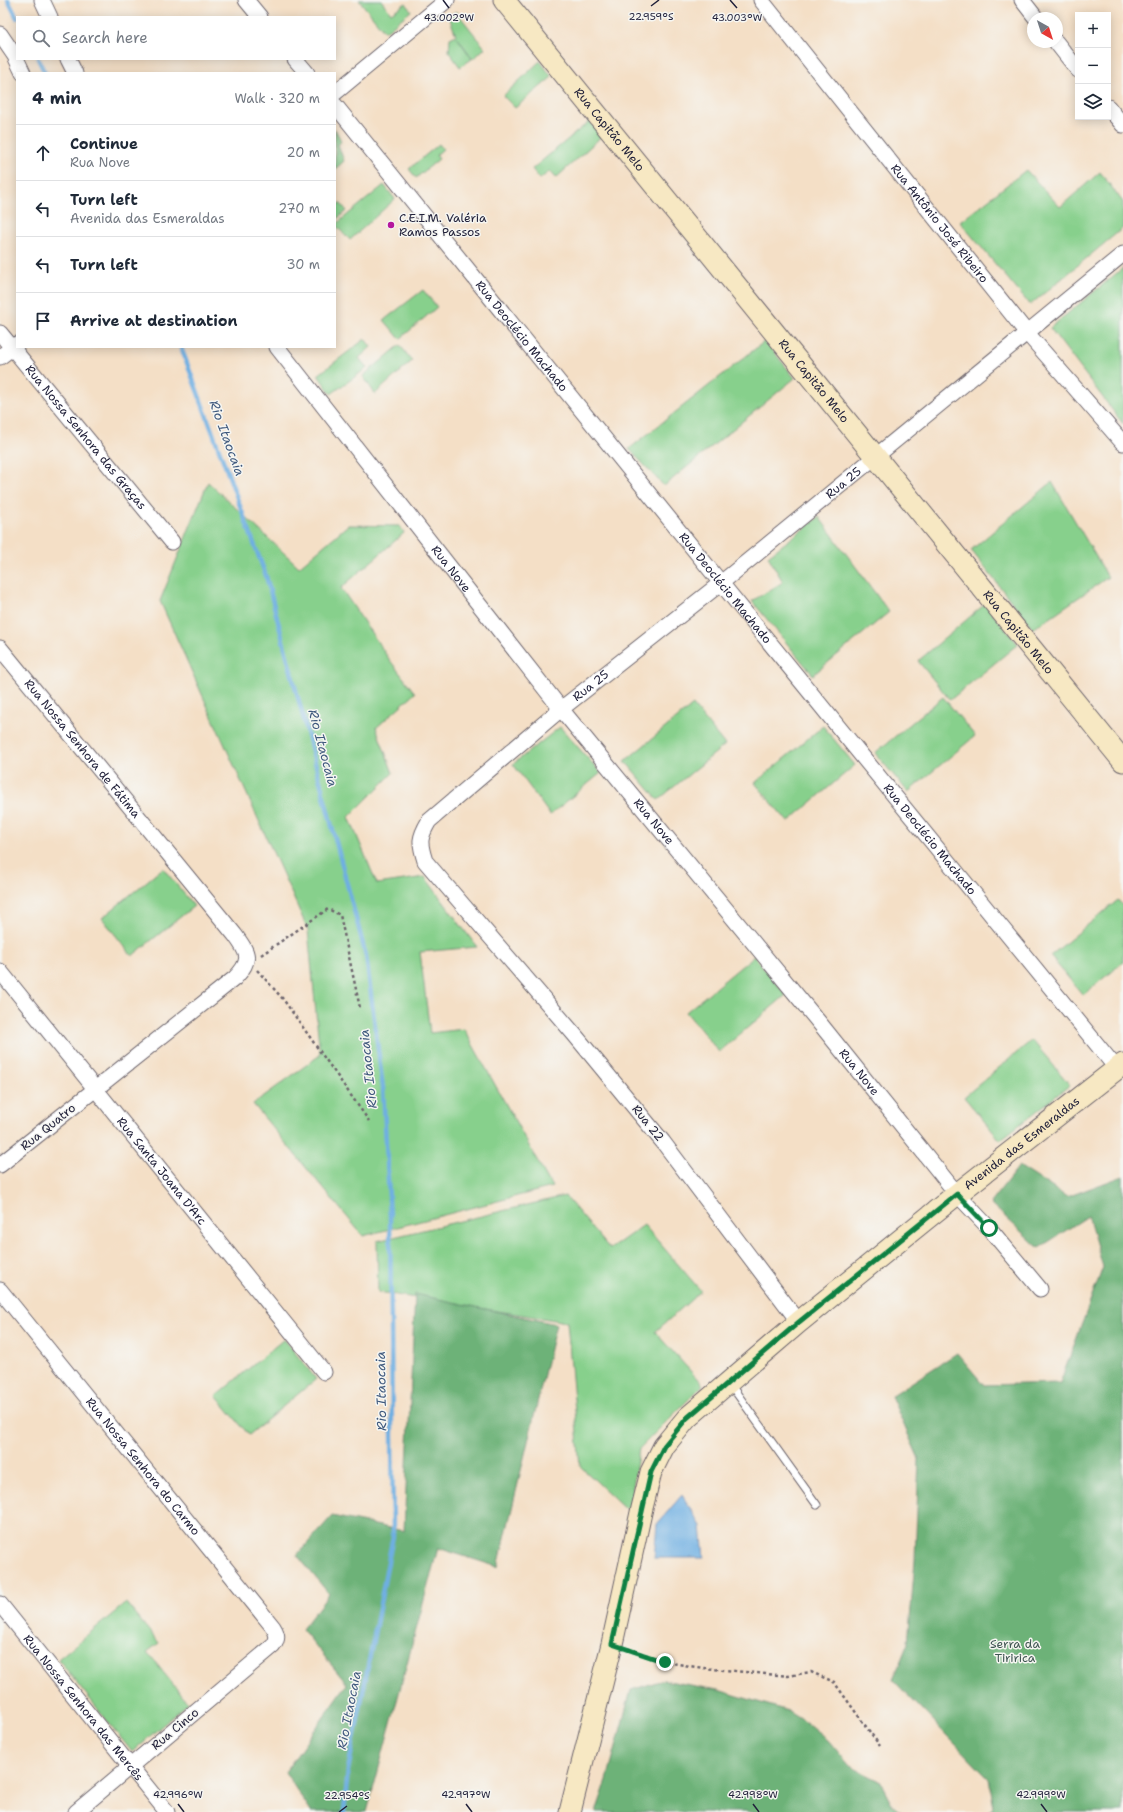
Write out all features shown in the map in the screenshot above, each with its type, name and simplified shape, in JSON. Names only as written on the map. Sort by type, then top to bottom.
[{"type":"main road","name":"Rua Capitão Melo","points":[[504,0],[1123,761]]},
{"type":"main road","name":"Avenida das Esmeraldas","points":[[570,1812],[612,1644],[651,1472],[664,1446],[687,1418],[799,1322],[957,1194],[1120,1066]]},
{"type":"street","points":[[42,0],[50,16]]},
{"type":"street","points":[[246,0],[259,16]]},
{"type":"street","points":[[336,92],[447,0]]},
{"type":"street","name":"Rua Antônio José Ribeiro","points":[[761,0],[1027,333],[1123,443]]},
{"type":"street","points":[[1022,0],[1031,12]]},
{"type":"street","points":[[0,34],[16,58]]},
{"type":"street","points":[[1061,48],[1075,66]]},
{"type":"street","points":[[17,60],[23,72]]},
{"type":"street","points":[[68,60],[74,72]]},
{"type":"street","points":[[296,60],[306,72]]},
{"type":"street","name":"Rua Deoclécio Machado","points":[[336,106],[721,583],[1120,1066]]},
{"type":"street","points":[[1111,111],[1123,126]]},
{"type":"street","name":"Rua 25","points":[[486,933],[425,861],[420,846],[421,834],[429,821],[561,709],[721,583],[1123,254]]},
{"type":"street","name":"Rua Nossa Senhora das Graças","points":[[0,333],[15,346]]},
{"type":"street","points":[[0,357],[15,346]]},
{"type":"street","name":"Rua Nossa Senhora das Graças","points":[[17,348],[172,542]]},
{"type":"street","name":"Rua Nove","points":[[278,348],[561,709],[822,1026],[957,1194],[989,1228],[1040,1288]]},
{"type":"street","name":"Rua Nossa Senhora de Fátima","points":[[0,648],[235,935],[244,948],[249,960]]},
{"type":"street","name":"Rua 22","points":[[486,933],[574,1034],[663,1142],[799,1322]]},
{"type":"street","name":"Rua Quatro","points":[[0,1165],[235,978],[249,960]]},
{"type":"street","name":"Rua Santa Joana D'Arc","points":[[0,971],[324,1372]]},
{"type":"street","name":"Rua Nossa Senhora do Carmo","points":[[0,1290],[273,1627],[277,1634],[277,1640],[273,1646]]},
{"type":"street","name":"Rua Nossa Senhora das Mercês","points":[[0,1604],[167,1812]]},
{"type":"street","name":"Rua Cinco","points":[[76,1812],[273,1646]]},
{"type":"lane","points":[[729,1382],[817,1504]]},
{"type":"path","points":[[360,1008],[340,915],[328,909],[249,960],[283,999],[369,1121]]},
{"type":"path","points":[[612,1644],[665,1662],[703,1668],[788,1676],[811,1672],[834,1682],[880,1746]]},
{"type":"green space","points":[[359,0],[381,0],[391,13],[406,3],[411,11],[385,32]]},
{"type":"green space","points":[[456,11],[485,48],[473,59],[457,37],[472,59],[460,67],[449,52],[450,38],[456,35],[449,17]]},
{"type":"green space","points":[[540,61],[552,77],[515,108],[503,96]]},
{"type":"green space","points":[[590,121],[602,136],[556,178],[550,171],[540,179],[532,169]]},
{"type":"green space","points":[[336,131],[341,141],[338,145],[344,161],[336,168]]},
{"type":"green space","points":[[439,144],[443,149],[436,155],[439,159],[416,178],[409,169]]},
{"type":"green space","points":[[1026,170],[1060,207],[1100,172],[1123,202],[1123,228],[1030,305],[960,222]]},
{"type":"green space","points":[[384,185],[395,199],[350,240],[336,226],[336,224]]},
{"type":"green space","points":[[340,203],[347,211],[336,219],[336,205]]},
{"type":"green space","points":[[1123,268],[1123,424],[1050,328]]},
{"type":"green space","points":[[423,290],[437,307],[400,339],[384,320]]},
{"type":"green space","points":[[365,339],[371,347],[359,358],[367,368],[331,394],[318,375]]},
{"type":"green space","points":[[765,341],[795,378],[664,486],[629,449]]},
{"type":"green space","points":[[400,345],[412,361],[375,394],[363,376]]},
{"type":"green space","points":[[208,482],[299,567],[348,525],[400,526],[404,533],[341,588],[389,659],[415,693],[376,728],[393,773],[349,817],[377,884],[425,877],[477,947],[420,952],[430,1033],[464,1029],[552,1187],[363,1236],[253,1104],[320,1055],[308,930],[160,601]]},
{"type":"green space","points":[[1052,482],[1108,577],[1033,629],[971,550]]},
{"type":"green space","points":[[819,517],[889,612],[813,675],[752,601],[783,582],[768,556]]},
{"type":"green space","points":[[985,604],[1018,644],[950,700],[918,661]]},
{"type":"green space","points":[[943,697],[975,736],[908,792],[875,753]]},
{"type":"green space","points":[[693,705],[725,745],[658,800],[625,761]]},
{"type":"green space","points":[[823,726],[855,765],[788,822],[755,783]]},
{"type":"green space","points":[[560,727],[601,773],[550,815],[513,764]]},
{"type":"green space","points":[[163,868],[194,906],[132,956],[102,918]]},
{"type":"green space","points":[[1118,900],[1123,906],[1123,962],[1083,995],[1050,956]]},
{"type":"green space","points":[[754,956],[786,995],[719,1052],[686,1012]]},
{"type":"green space","points":[[1032,1040],[1070,1085],[1000,1140],[964,1097]]},
{"type":"green space","name":"Serra da Tiririca","points":[[1019,1166],[1067,1197],[1123,1176],[1123,1812],[988,1812],[994,1808],[989,1779],[893,1680],[908,1643],[915,1560],[919,1459],[891,1396],[957,1353],[984,1385],[1060,1383],[1103,1267],[1088,1216],[1039,1248],[990,1203]]},
{"type":"green space","points":[[565,1196],[610,1249],[644,1225],[701,1291],[655,1332],[703,1385],[639,1449],[629,1512],[580,1466],[567,1322],[378,1292],[377,1241]]},
{"type":"green space","points":[[415,1294],[556,1324],[498,1567],[438,1548],[367,1812],[311,1812],[285,1772],[347,1684],[302,1629],[329,1594],[297,1555],[332,1516],[404,1531]]},
{"type":"green space","points":[[284,1339],[316,1379],[249,1435],[216,1396]]},
{"type":"green space","points":[[126,1603],[159,1643],[147,1652],[188,1703],[132,1752],[58,1659]]},
{"type":"green space","points":[[663,1680],[718,1690],[788,1711],[807,1723],[828,1740],[850,1766],[880,1781],[893,1806],[901,1812],[596,1812],[607,1780],[631,1690]]},
{"type":"water","points":[[682,1495],[701,1526],[704,1558],[654,1558],[657,1524]]},
{"type":"waterway","name":"Rio Itaocaia","points":[[8,0],[16,16]]},
{"type":"waterway","name":"Rio Itaocaia","points":[[38,60],[44,72]]},
{"type":"waterway","name":"Rio Itaocaia","points":[[181,348],[266,576],[366,956],[383,1088],[390,1216],[393,1536],[348,1770],[344,1812]]},
{"type":"place","name":"C.E.I.M. Valéria Ramos Passos","points":[[391,225]]},
{"type":"route","points":[[665,1662],[612,1644],[651,1472],[664,1446],[687,1418],[799,1322],[957,1194],[989,1228]]}]
